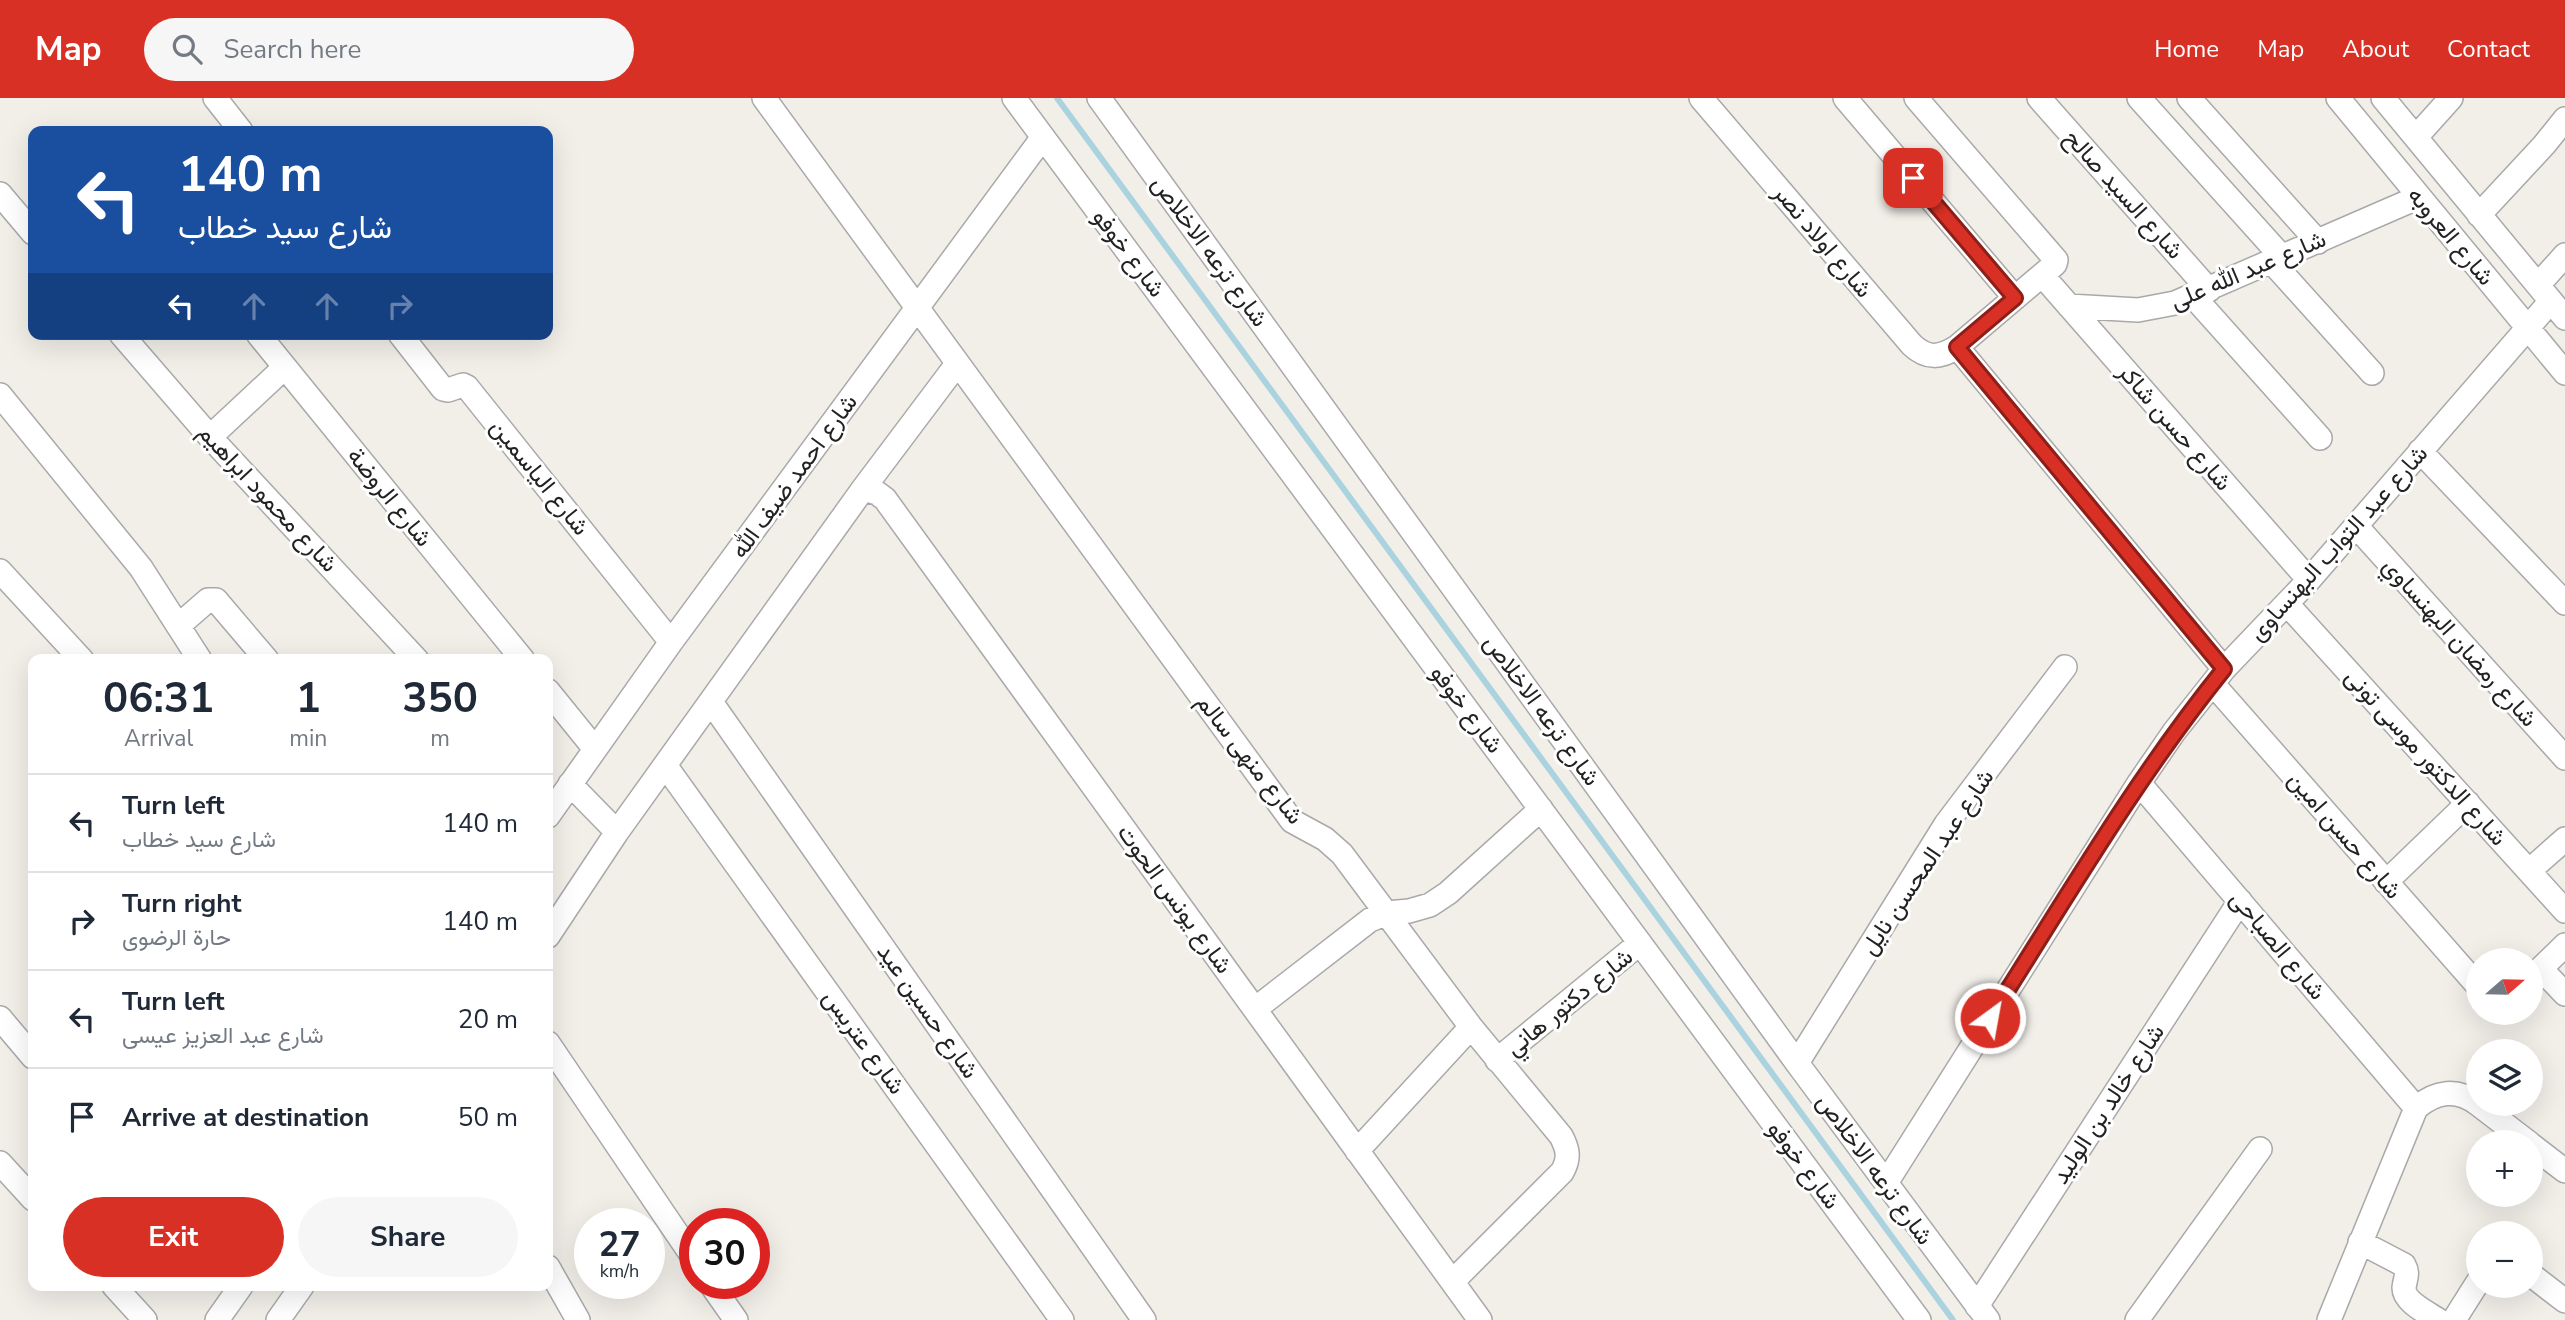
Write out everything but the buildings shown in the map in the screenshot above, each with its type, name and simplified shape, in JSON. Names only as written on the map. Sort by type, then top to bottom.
[{"type":"street","points":[[215,98],[237,126]]},
{"type":"street","name":"شارع خوفو","points":[[1014,98],[1919,1320]]},
{"type":"street","name":"شارع ترعه الاخلاص","points":[[1099,98],[1797,1063],[1982,1313]]},
{"type":"street","name":"شارع اولاد نصر","points":[[1702,98],[1919,352],[1939,356],[1957,347]]},
{"type":"street","points":[[1845,98],[2015,298]]},
{"type":"street","name":"شارع حسن شاكر","points":[[1916,98],[2056,259],[2049,270],[2069,306],[2309,580]]},
{"type":"street","name":"شارع السيد صالح","points":[[2039,98],[2320,438]]},
{"type":"street","points":[[2139,98],[2372,373]]},
{"type":"street","points":[[2189,98],[2318,242]]},
{"type":"street","name":"شارع العروبه","points":[[2338,98],[2565,373]]},
{"type":"street","name":"شارع العروبه","points":[[2383,98],[2551,301]]},
{"type":"street","points":[[2416,137],[2451,98]]},
{"type":"street","name":"شارع منهى سالم","points":[[767,99],[1292,821],[1325,839],[1342,854],[1471,1027],[1561,1136],[1567,1149],[1567,1163],[1562,1172],[1453,1281]]},
{"type":"street","points":[[2479,215],[2565,119]]},
{"type":"street","name":"شارع احمد ضيف الله","points":[[553,804],[1043,137]]},
{"type":"street","points":[[0,194],[28,227]]},
{"type":"street","name":"شارع عبد الله على","points":[[2069,306],[2138,310],[2175,303],[2419,197]]},
{"type":"street","name":"شارع عبد التواب البهنساوى","points":[[1886,1183],[2174,732],[2219,677],[2309,580],[2551,301],[2565,255]]},
{"type":"street","points":[[1957,347],[2049,270]]},
{"type":"street","name":"شارع محمود ابراهيم","points":[[126,340],[210,437],[411,654]]},
{"type":"street","name":"شارع الروضة","points":[[263,340],[518,654]]},
{"type":"street","name":"شارع الياسمين","points":[[405,340],[443,389],[448,390],[463,384],[467,387],[671,642]]},
{"type":"street","name":"شارع حسن امين","points":[[1957,347],[2219,677],[2386,882],[2466,972]]},
{"type":"street","points":[[553,928],[617,832],[863,489],[957,363]]},
{"type":"street","points":[[210,437],[285,368]]},
{"type":"street","points":[[0,396],[141,568],[196,654]]},
{"type":"street","points":[[2420,451],[2565,602]]},
{"type":"street","name":"شارع يونس الحوت","points":[[863,489],[877,493],[885,499],[1480,1320]]},
{"type":"street","name":"شارع رمضان البهنساوي","points":[[2356,526],[2565,758]]},
{"type":"street","points":[[0,571],[76,654]]},
{"type":"street","points":[[178,626],[208,600],[216,600],[262,654]]},
{"type":"street","name":"شارع الدكتور موسى تونى","points":[[2287,604],[2565,911]]},
{"type":"street","name":"شارع عبد المحسن نايل","points":[[1797,1063],[1946,824],[2065,667]]},
{"type":"street","points":[[553,697],[595,749]]},
{"type":"street","name":"شارع حسين عيد","points":[[711,702],[1144,1320]]},
{"type":"street","name":"شارع عتريس","points":[[666,765],[1062,1320]]},
{"type":"street","name":"شارع الصباحى","points":[[2139,783],[2416,1108]]},
{"type":"street","points":[[570,784],[617,832]]},
{"type":"street","points":[[2386,882],[2468,803]]},
{"type":"street","points":[[1255,1009],[1356,930],[1387,913],[1430,905],[1448,893],[1541,809]]},
{"type":"street","points":[[2529,871],[2565,839]]},
{"type":"street","name":"شارع خالد بن الوليد","points":[[1982,1313],[2240,901]]},
{"type":"street","name":"شارع دكتور هاني","points":[[1497,1060],[1640,943]]},
{"type":"street","points":[[2543,967],[2565,945]]},
{"type":"street","points":[[2543,979],[2565,994]]},
{"type":"street","points":[[0,1018],[28,1051]]},
{"type":"street","points":[[1357,1151],[1471,1027]]},
{"type":"street","points":[[553,1049],[679,1237]]},
{"type":"street","points":[[2329,1320],[2416,1108],[2425,1100],[2446,1093],[2466,1097]]},
{"type":"street","points":[[2494,1116],[2512,1130]]},
{"type":"street","points":[[2137,1320],[2260,1149]]},
{"type":"street","points":[[2543,1154],[2565,1171]]},
{"type":"street","points":[[0,1163],[28,1194]]},
{"type":"street","points":[[2360,1242],[2404,1265],[2408,1275],[2404,1290],[2406,1297],[2438,1320]]},
{"type":"street","points":[[553,1276],[578,1320]]},
{"type":"street","points":[[2543,1284],[2565,1301]]},
{"type":"street","points":[[119,1291],[145,1320]]},
{"type":"street","points":[[218,1320],[235,1291]]},
{"type":"street","points":[[278,1320],[298,1291]]},
{"type":"street","points":[[2454,1320],[2468,1298]]},
{"type":"street","points":[[721,1299],[736,1320]]},
{"type":"waterway","points":[[1057,98],[1953,1320]]},
{"type":"route","points":[[1913,178],[2015,298],[1957,347],[2224,669],[2174,732],[2139,783],[1990,1018]]}]
